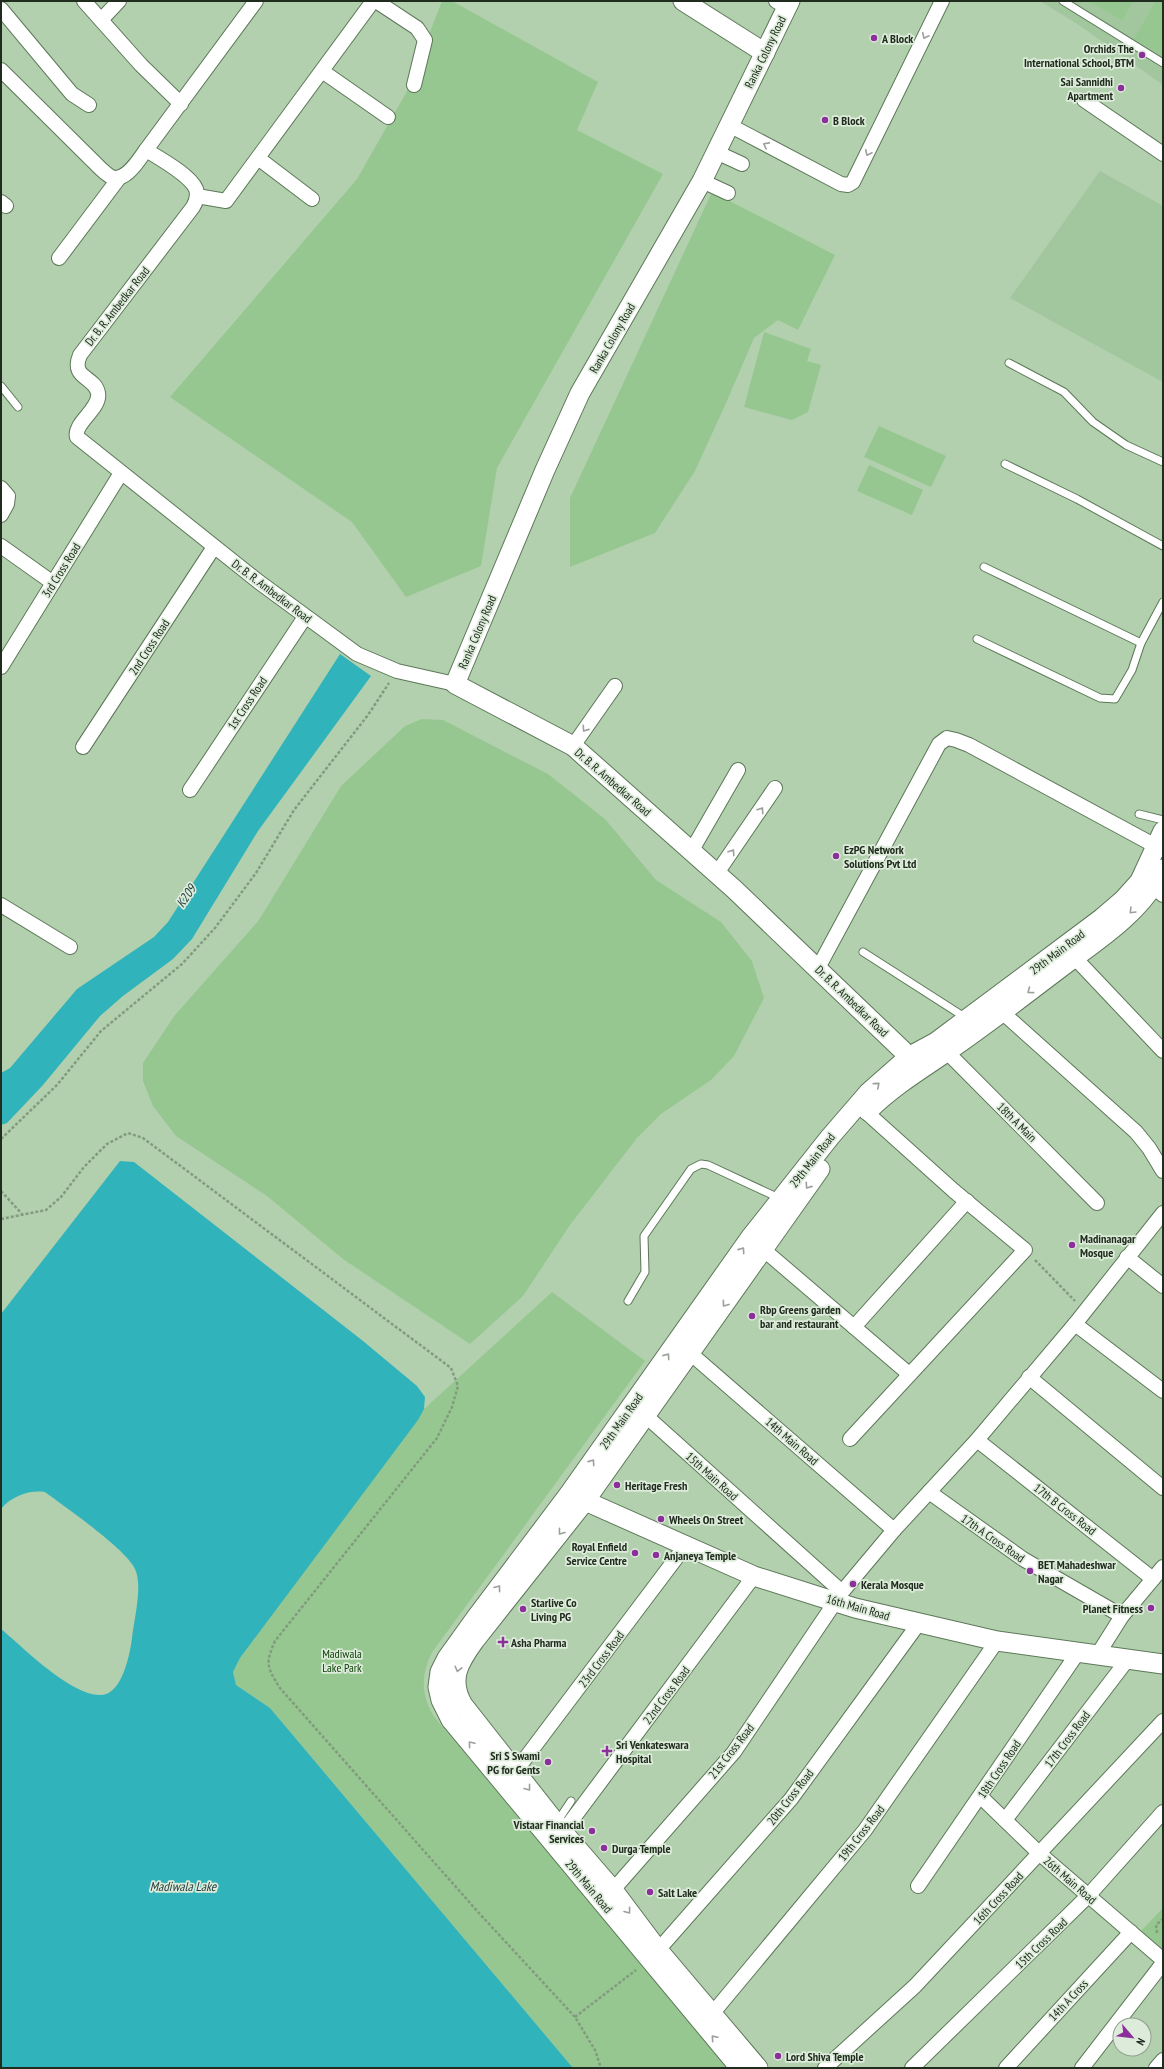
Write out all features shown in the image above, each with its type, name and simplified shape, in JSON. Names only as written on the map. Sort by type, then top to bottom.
[{"type":"main road","points":[[683,1],[765,52]]},
{"type":"main road","name":"Ranka Colony Road","points":[[455,684],[545,470],[580,393],[702,181],[765,52],[784,3]]},
{"type":"main road","name":"Dr. B. R. Ambedkar Road","points":[[455,684],[573,746],[717,873],[915,1062]]},
{"type":"main road","name":"29th Main Road","points":[[942,1047],[968,1019],[1102,918],[1123,900],[1140,881],[1161,843]]},
{"type":"main road","name":"29th Main Road","points":[[758,2068],[712,2014],[654,1955],[612,1890],[559,1828],[457,1694],[457,1668],[459,1662],[577,1498],[746,1244],[868,1093],[915,1062],[1002,1012],[1075,958],[1159,891],[1163,869]]},
{"type":"main road","name":"29th Main Road","points":[[740,2068],[654,1955],[451,1720],[441,1700],[438,1687],[440,1672],[447,1658],[577,1498],[646,1416],[833,1151],[866,1112],[915,1062]]},
{"type":"main road","name":"16th Main Road","points":[[577,1498],[754,1576],[839,1597],[918,1623],[997,1641],[1079,1651],[1163,1664]]},
{"type":"street","points":[[84,1],[141,65],[181,104]]},
{"type":"street","points":[[101,20],[119,1]]},
{"type":"street","points":[[59,258],[119,178],[126,174],[146,150],[256,1]]},
{"type":"street","points":[[146,150],[188,180],[196,189],[197,196],[226,201],[375,1],[417,28],[425,40],[414,85]]},
{"type":"street","points":[[730,125],[840,184],[848,185],[853,182],[942,1]]},
{"type":"street","points":[[1,9],[72,94],[88,105]]},
{"type":"street","points":[[1,70],[101,169],[111,177],[119,178]]},
{"type":"street","points":[[322,71],[388,117]]},
{"type":"street","points":[[1084,100],[1163,154]]},
{"type":"street","points":[[716,152],[742,164]]},
{"type":"street","points":[[258,158],[312,199]]},
{"type":"street","points":[[702,181],[728,193]]},
{"type":"street","name":"Dr. B. R. Ambedkar Road","points":[[197,196],[193,208],[84,349],[77,362],[78,371],[96,388],[98,393],[96,404],[77,430],[77,437],[214,547],[357,654],[397,671],[455,684]]},
{"type":"street","name":"3rd Cross Road","points":[[1,667],[121,473]]},
{"type":"street","points":[[1,488],[8,496],[7,504],[1,515]]},
{"type":"street","points":[[1,546],[53,583]]},
{"type":"street","name":"2nd Cross Road","points":[[83,747],[214,547]]},
{"type":"street","name":"1st Cross Road","points":[[190,790],[305,616]]},
{"type":"street","points":[[573,746],[615,686]]},
{"type":"street","points":[[818,968],[940,744],[947,738],[969,745],[1161,843]]},
{"type":"street","points":[[692,850],[738,770]]},
{"type":"street","points":[[717,873],[775,788]]},
{"type":"street","points":[[1,905],[70,948]]},
{"type":"street","points":[[1075,958],[1163,1051]]},
{"type":"street","points":[[1002,1012],[1136,1132],[1149,1148],[1163,1171]]},
{"type":"street","name":"18th A Main","points":[[942,1047],[1097,1203]]},
{"type":"street","points":[[850,1439],[1025,1250],[967,1202],[866,1112]]},
{"type":"street","points":[[854,1327],[967,1202]]},
{"type":"street","name":"21st Cross Road","points":[[612,1890],[734,1752],[839,1597],[894,1530],[977,1440],[1075,1324],[1127,1256],[1163,1213]]},
{"type":"street","points":[[764,1250],[909,1374]]},
{"type":"street","points":[[1127,1256],[1163,1286]]},
{"type":"street","points":[[1075,1324],[1163,1391]]},
{"type":"street","name":"14th Main Road","points":[[690,1353],[894,1530]]},
{"type":"street","points":[[1029,1377],[1163,1488]]},
{"type":"street","name":"15th Main Road","points":[[646,1416],[839,1597]]},
{"type":"street","name":"17th B Cross Road","points":[[977,1440],[1153,1579]]},
{"type":"street","name":"17th A Cross Road","points":[[929,1492],[1023,1559],[1122,1616]]},
{"type":"street","name":"23rd Cross Road","points":[[515,1772],[686,1546]]},
{"type":"street","points":[[1098,1654],[1122,1616],[1163,1567]]},
{"type":"street","name":"22nd Cross Road","points":[[559,1828],[754,1576]]},
{"type":"street","name":"20th Cross Road","points":[[654,1955],[791,1799],[918,1623]]},
{"type":"street","name":"19th Cross Road","points":[[712,2014],[865,1830],[997,1641]]},
{"type":"street","name":"18th Cross Road","points":[[918,1886],[1079,1651]]},
{"type":"street","name":"17th Cross Road","points":[[1005,1820],[1128,1659]]},
{"type":"street","name":"16th Cross Road","points":[[825,2068],[915,1986],[1163,1721]]},
{"type":"street","name":"26th Main Road","points":[[980,1796],[1040,1854],[1163,1960]]},
{"type":"street","name":"15th Cross Road","points":[[912,2068],[1088,1896],[1160,1820]]},
{"type":"street","name":"14th A Cross","points":[[1006,2068],[1131,1932]]},
{"type":"street","points":[[1082,2068],[1163,1963]]},
{"type":"street","points":[[1156,2068],[1163,2060]]},
{"type":"lane","points":[[1063,1],[1163,63]]},
{"type":"lane","points":[[1009,363],[1064,392],[1093,422],[1126,445],[1163,462]]},
{"type":"lane","points":[[1,386],[18,406]]},
{"type":"lane","points":[[1005,464],[1077,499],[1163,546]]},
{"type":"lane","points":[[984,567],[1141,643]]},
{"type":"lane","points":[[977,639],[1100,698],[1115,699],[1132,670],[1141,643],[1163,602]]},
{"type":"lane","points":[[1139,814],[1163,820]]},
{"type":"lane","points":[[863,952],[968,1019]]},
{"type":"lane","points":[[628,1301],[645,1272],[644,1236],[691,1169],[701,1164],[708,1165],[781,1199]]},
{"type":"lane","points":[[559,1828],[572,1801]]},
{"type":"path","points":[[1,1139],[57,1085],[101,1031],[182,964],[215,928],[256,873],[294,810],[368,715],[397,671]]},
{"type":"path","points":[[1,1219],[46,1210],[61,1197],[84,1167],[107,1144],[128,1133],[143,1138],[451,1368],[458,1386],[452,1407],[437,1438],[279,1635],[267,1658],[268,1668],[279,1687],[478,1912],[575,2017],[595,2050],[601,2068]]},
{"type":"path","points":[[1,1191],[22,1214]]},
{"type":"path","points":[[1025,1250],[1085,1312]]},
{"type":"path","points":[[1159,1935],[1156,1932],[1156,1926],[1163,1919]]},
{"type":"path","points":[[575,2017],[654,1955]]},
{"type":"shaded area","name":"Orchids The International School, BTM","points":[[1040,1],[1163,1],[1163,85],[1079,25]]},
{"type":"shaded area","points":[[1100,171],[1163,206],[1163,382],[1010,298]]},
{"type":"green space","points":[[442,1],[452,1],[598,82],[577,130],[663,174],[497,468],[481,566],[406,597],[352,522],[170,397],[357,179],[406,93]]},
{"type":"green space","points":[[1088,1],[1133,1],[1122,20]]},
{"type":"green space","points":[[1156,1],[1163,1],[1163,56],[1134,39]]},
{"type":"green space","points":[[712,192],[835,255],[798,330],[778,320],[754,338],[695,471],[655,533],[570,567],[570,498]]},
{"type":"green space","points":[[764,332],[811,349],[807,361],[821,365],[808,412],[792,420],[744,407]]},
{"type":"green space","points":[[879,426],[946,456],[931,487],[864,457]]},
{"type":"green space","points":[[869,465],[923,490],[912,515],[857,491]]},
{"type":"green space","points":[[422,719],[443,720],[548,774],[605,819],[656,880],[721,922],[752,961],[764,998],[734,1056],[711,1080],[661,1114],[637,1138],[570,1225],[523,1296],[470,1344],[343,1259],[267,1196],[176,1136],[153,1106],[143,1081],[143,1063],[175,1015],[259,920],[341,786],[405,726]]},
{"type":"green space","name":"Madiwala Lake Park","points":[[552,1292],[645,1361],[433,1651],[428,1660],[424,1679],[424,1688],[428,1706],[439,1723],[731,2068],[573,2068],[270,1708],[236,1685],[233,1672],[240,1658],[424,1409]]},
{"type":"green space","points":[[1163,1908],[1163,1955],[1139,1933]]},
{"type":"water","name":"K209","points":[[340,654],[371,676],[258,831],[192,939],[173,959],[123,996],[100,1016],[43,1085],[7,1123],[1,1125],[1,1073],[10,1068],[77,989],[154,937],[168,922]]},
{"type":"water","name":"Madiwala Lake","points":[[120,1161],[134,1162],[363,1341],[417,1386],[425,1397],[424,1409],[418,1420],[240,1658],[233,1672],[236,1685],[270,1708],[573,2068],[1,2068],[1,1629],[48,1670],[62,1680],[89,1693],[101,1695],[108,1693],[120,1681],[127,1663],[136,1612],[138,1584],[135,1569],[120,1551],[108,1540],[45,1492],[33,1492],[21,1495],[5,1504],[1,1509],[1,1314]]},
{"type":"place","name":"A Block","points":[[874,38]]},
{"type":"place","name":"Orchids The International School, BTM","points":[[1142,55]]},
{"type":"place","name":"Sai Sannidhi Apartment","points":[[1121,88]]},
{"type":"place","name":"B Block","points":[[825,120]]},
{"type":"place","name":"EzPG Network Solutions Pvt Ltd","points":[[836,856]]},
{"type":"place","name":"Madinanagar Mosque","points":[[1072,1245]]},
{"type":"place","name":"Rbp Greens garden bar and restaurant","points":[[752,1316]]},
{"type":"place","name":"Heritage Fresh","points":[[617,1485]]},
{"type":"place","name":"Wheels On Street","points":[[661,1519]]},
{"type":"place","name":"Royal Enfield Service Centre","points":[[635,1553]]},
{"type":"place","name":"Anjaneya Temple","points":[[656,1555]]},
{"type":"place","name":"BET Mahadeshwar Nagar","points":[[1030,1571]]},
{"type":"place","name":"Kerala Mosque","points":[[853,1584]]},
{"type":"place","name":"Planet Fitness","points":[[1151,1608]]},
{"type":"place","name":"Starlive Co Living PG","points":[[523,1609]]},
{"type":"place","name":"Asha Pharma","points":[[503,1642]]},
{"type":"place","name":"Sri Venkateswara Hospital","points":[[607,1751]]},
{"type":"place","name":"Sri S Swami PG for Gents","points":[[548,1762]]},
{"type":"place","name":"Vistaar Financial Services","points":[[592,1831]]},
{"type":"place","name":"Durga Temple","points":[[604,1848]]},
{"type":"place","name":"Salt Lake","points":[[650,1892]]},
{"type":"place","name":"Lord Shiva Temple","points":[[778,2056]]}]
